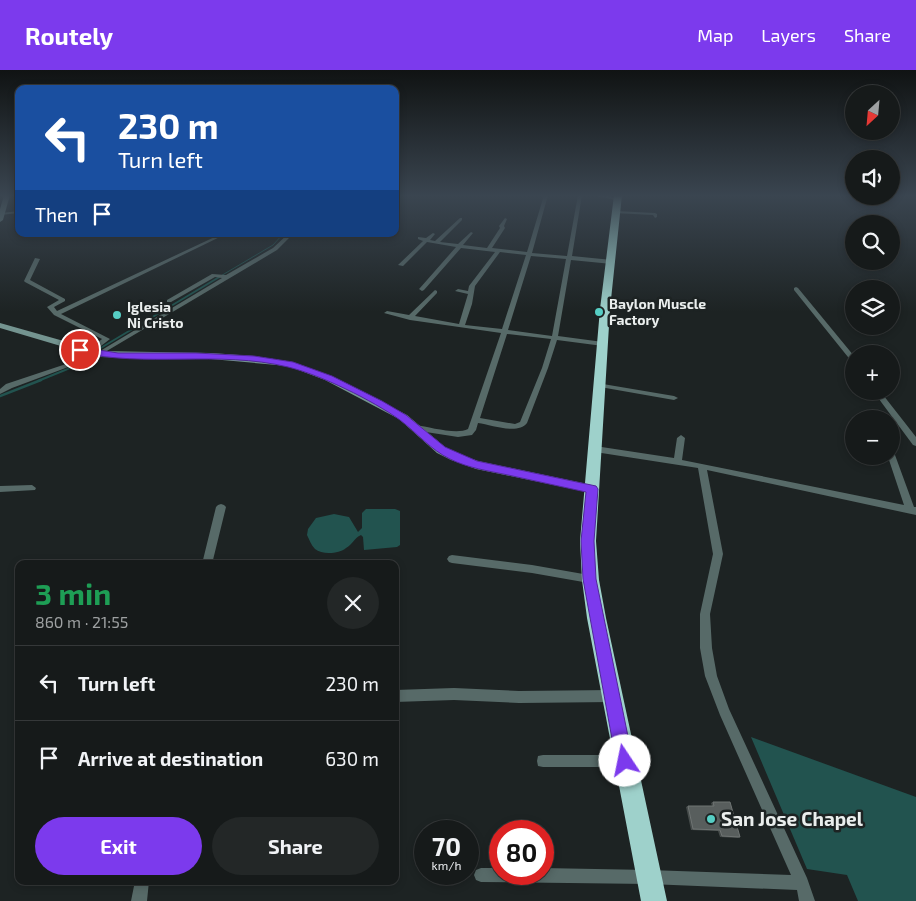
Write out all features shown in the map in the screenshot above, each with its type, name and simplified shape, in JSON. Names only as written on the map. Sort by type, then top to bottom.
[{"type":"highway","points":[[614,234],[603,344],[588,541],[590,579],[654,901]]},
{"type":"main road","points":[[0,325],[94,353],[211,356],[290,364],[328,378],[362,394],[403,418],[441,450],[469,462],[592,489]]},
{"type":"street","points":[[401,265],[423,240],[434,234]]},
{"type":"street","points":[[436,243],[445,234]]},
{"type":"street","points":[[422,289],[469,234]]},
{"type":"street","points":[[489,249],[499,234]]},
{"type":"street","points":[[416,428],[469,434],[476,420],[535,234]]},
{"type":"street","points":[[476,420],[520,426],[545,368],[555,336],[573,234]]},
{"type":"street","points":[[56,314],[218,237]]},
{"type":"street","points":[[0,392],[15,384],[77,362],[94,353],[275,248],[288,237]]},
{"type":"street","points":[[423,240],[460,246],[612,262]]},
{"type":"street","points":[[461,326],[466,316],[466,308],[472,298],[472,286],[499,250]]},
{"type":"street","points":[[37,259],[27,281],[63,300],[50,307],[56,314],[107,338],[94,353]]},
{"type":"street","points":[[169,301],[214,275],[223,277]]},
{"type":"street","points":[[796,288],[845,350]]},
{"type":"street","points":[[410,318],[434,292]]},
{"type":"street","points":[[458,292],[471,293]]},
{"type":"street","points":[[387,313],[461,326],[555,336],[603,344]]},
{"type":"street","points":[[600,385],[674,398]]},
{"type":"street","points":[[883,400],[916,444]]},
{"type":"street","points":[[676,462],[682,438]]},
{"type":"street","points":[[595,449],[702,466],[913,510]]},
{"type":"street","points":[[895,465],[913,510]]},
{"type":"street","points":[[702,466],[718,554],[705,614],[706,648],[711,676],[724,711],[802,883],[807,901]]},
{"type":"street","points":[[0,488],[32,488]]},
{"type":"street","points":[[209,560],[221,507]]},
{"type":"street","points":[[452,559],[532,569],[590,579]]},
{"type":"street","points":[[399,696],[454,694],[519,697],[612,696]]},
{"type":"street","points":[[542,761],[625,761]]},
{"type":"street","points":[[481,875],[649,877],[802,883]]},
{"type":"street","points":[[139,901],[141,885]]},
{"type":"shaded area","points":[[366,509],[395,509],[400,511],[400,545],[397,547],[364,550],[363,537],[361,535],[343,550],[335,553],[318,551],[312,546],[307,535],[308,529],[316,518],[334,514],[349,517],[358,532],[362,528],[362,513]]},
{"type":"shaded area","points":[[751,737],[916,797],[916,901],[858,901],[847,875],[807,869]]},
{"type":"building","name":"San Jose Chapel","points":[[713,802],[730,802],[740,837],[722,836],[720,830],[693,829],[688,806],[714,806]]},
{"type":"waterway","points":[[219,277],[273,245],[280,237]]},
{"type":"waterway","points":[[99,349],[221,276]]},
{"type":"waterway","points":[[38,381],[75,366],[91,356]]},
{"type":"waterway","points":[[0,396],[41,380]]},
{"type":"place","name":"Baylon Muscle Factory","points":[[599,312]]},
{"type":"place","name":"Iglesia Ni Cristo","points":[[117,315]]},
{"type":"place","name":"San Jose Chapel","points":[[711,819]]},
{"type":"route","points":[[80,350],[118,356],[211,356],[290,364],[328,378],[378,403],[403,418],[441,450],[456,457],[476,464],[592,489],[588,541],[590,579],[625,761]]}]
